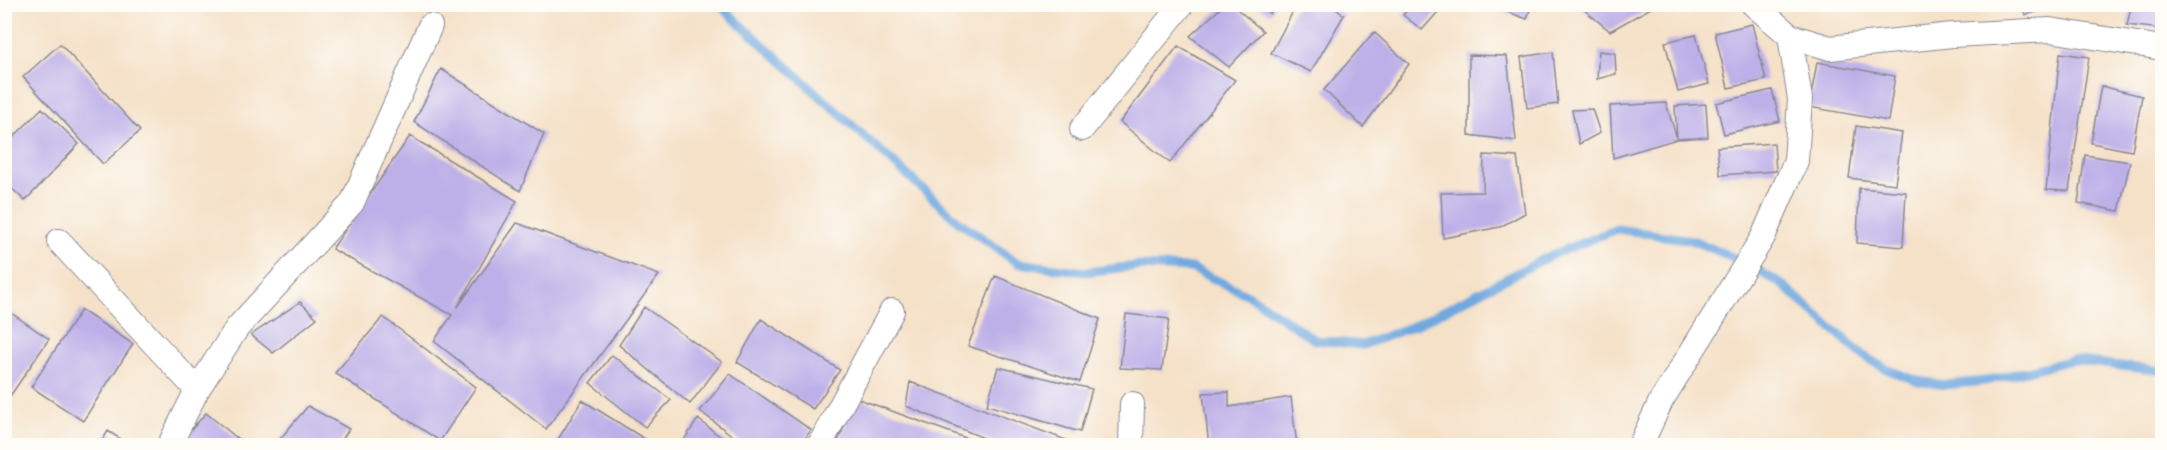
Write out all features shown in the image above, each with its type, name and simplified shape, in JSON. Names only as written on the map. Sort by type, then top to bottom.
[{"type":"street","points":[[1082,129],[1182,4]]},
{"type":"street","points":[[1753,4],[1790,36],[1830,48],[1952,35],[2050,30],[2163,48]]},
{"type":"street","points":[[169,446],[197,390],[237,327],[351,202],[430,26]]},
{"type":"street","points":[[1640,446],[1661,401],[1763,237],[1796,161],[1800,99],[1790,36]]},
{"type":"street","points":[[59,241],[197,390]]},
{"type":"street","points":[[819,446],[892,310]]},
{"type":"street","points":[[1131,446],[1132,404]]},
{"type":"building","points":[[1225,4],[1231,4],[1263,31],[1229,67],[1190,36]]},
{"type":"building","points":[[1255,4],[1276,4],[1270,14]]},
{"type":"building","points":[[1297,4],[1329,4],[1344,15],[1311,72],[1271,53]]},
{"type":"building","points":[[1412,4],[1445,4],[1422,30],[1403,15]]},
{"type":"building","points":[[1485,4],[1532,4],[1527,19]]},
{"type":"building","points":[[1577,4],[1658,4],[1610,31]]},
{"type":"building","points":[[2022,4],[2052,4],[2053,7],[2025,15]]},
{"type":"building","points":[[2131,7],[2161,7],[2161,29],[2127,25]]},
{"type":"building","points":[[1752,24],[1766,80],[1728,88],[1715,33]]},
{"type":"building","points":[[1374,32],[1409,64],[1363,127],[1324,90]]},
{"type":"building","points":[[1696,35],[1709,84],[1678,92],[1665,42]]},
{"type":"building","points":[[60,44],[140,131],[103,164],[23,77]]},
{"type":"building","points":[[1178,46],[1235,80],[1170,163],[1120,122]]},
{"type":"building","points":[[1599,51],[1615,53],[1616,74],[1597,79]]},
{"type":"building","points":[[1553,52],[1558,104],[1527,108],[1521,57]]},
{"type":"building","points":[[2060,53],[2089,57],[2069,191],[2046,190]]},
{"type":"building","points":[[1469,55],[1507,56],[1516,141],[1469,135]]},
{"type":"building","points":[[1817,62],[1895,76],[1888,121],[1809,107]]},
{"type":"building","points":[[441,69],[544,134],[520,191],[414,122]]},
{"type":"building","points":[[2101,86],[2142,96],[2132,151],[2091,143]]},
{"type":"building","points":[[1772,90],[1780,121],[1724,134],[1716,103]]},
{"type":"building","points":[[1666,103],[1677,139],[1613,158],[1610,106]]},
{"type":"building","points":[[1706,104],[1708,137],[1677,139],[1675,106]]},
{"type":"building","points":[[42,108],[79,144],[25,201],[4,181],[4,147]]},
{"type":"building","points":[[1592,109],[1600,133],[1579,144],[1572,110]]},
{"type":"building","points":[[1856,126],[1902,133],[1895,184],[1849,178]]},
{"type":"building","points":[[410,136],[517,201],[457,308],[517,223],[659,275],[546,429],[434,341],[452,315],[332,249]]},
{"type":"building","points":[[1774,143],[1776,171],[1720,175],[1717,147]]},
{"type":"building","points":[[1484,155],[1517,157],[1525,213],[1500,227],[1443,238],[1441,193],[1483,192]]},
{"type":"building","points":[[2085,155],[2130,162],[2119,211],[2078,203]]},
{"type":"building","points":[[1859,188],[1906,192],[1903,247],[1857,243]]},
{"type":"building","points":[[995,276],[1100,319],[1080,382],[968,346]]},
{"type":"building","points":[[300,302],[317,318],[273,353],[251,335]]},
{"type":"building","points":[[644,307],[722,362],[690,404],[619,345]]},
{"type":"building","points":[[4,308],[49,339],[4,405]]},
{"type":"building","points":[[81,310],[133,344],[83,421],[31,387]]},
{"type":"building","points":[[1126,314],[1169,319],[1162,370],[1120,368]]},
{"type":"building","points":[[383,317],[476,387],[440,441],[335,373]]},
{"type":"building","points":[[761,319],[840,370],[813,409],[737,362]]},
{"type":"building","points":[[612,355],[671,400],[645,427],[590,383]]},
{"type":"building","points":[[998,367],[1092,389],[1080,432],[987,405]]},
{"type":"building","points":[[730,374],[811,430],[800,446],[746,446],[700,411]]},
{"type":"building","points":[[910,382],[1074,443],[1074,446],[1003,446],[906,406]]},
{"type":"building","points":[[1229,392],[1229,407],[1291,397],[1297,446],[1209,446],[1203,393]]},
{"type":"building","points":[[856,398],[974,441],[972,446],[836,446]]},
{"type":"building","points":[[582,400],[648,441],[645,446],[554,446]]},
{"type":"building","points":[[308,406],[349,429],[338,446],[274,446]]},
{"type":"building","points":[[206,413],[247,446],[195,446],[184,438]]},
{"type":"building","points":[[698,419],[732,446],[680,446]]},
{"type":"building","points":[[108,431],[131,446],[99,446]]},
{"type":"waterway","points":[[718,4],[958,221],[1018,263],[1086,272],[1137,266],[1191,268],[1250,296],[1315,340],[1363,345],[1416,325],[1552,255],[1617,229],[1692,240],[1746,263],[1784,286],[1861,354],[1886,369],[1918,381],[1945,385],[1986,381],[2072,360],[2162,371]]}]
